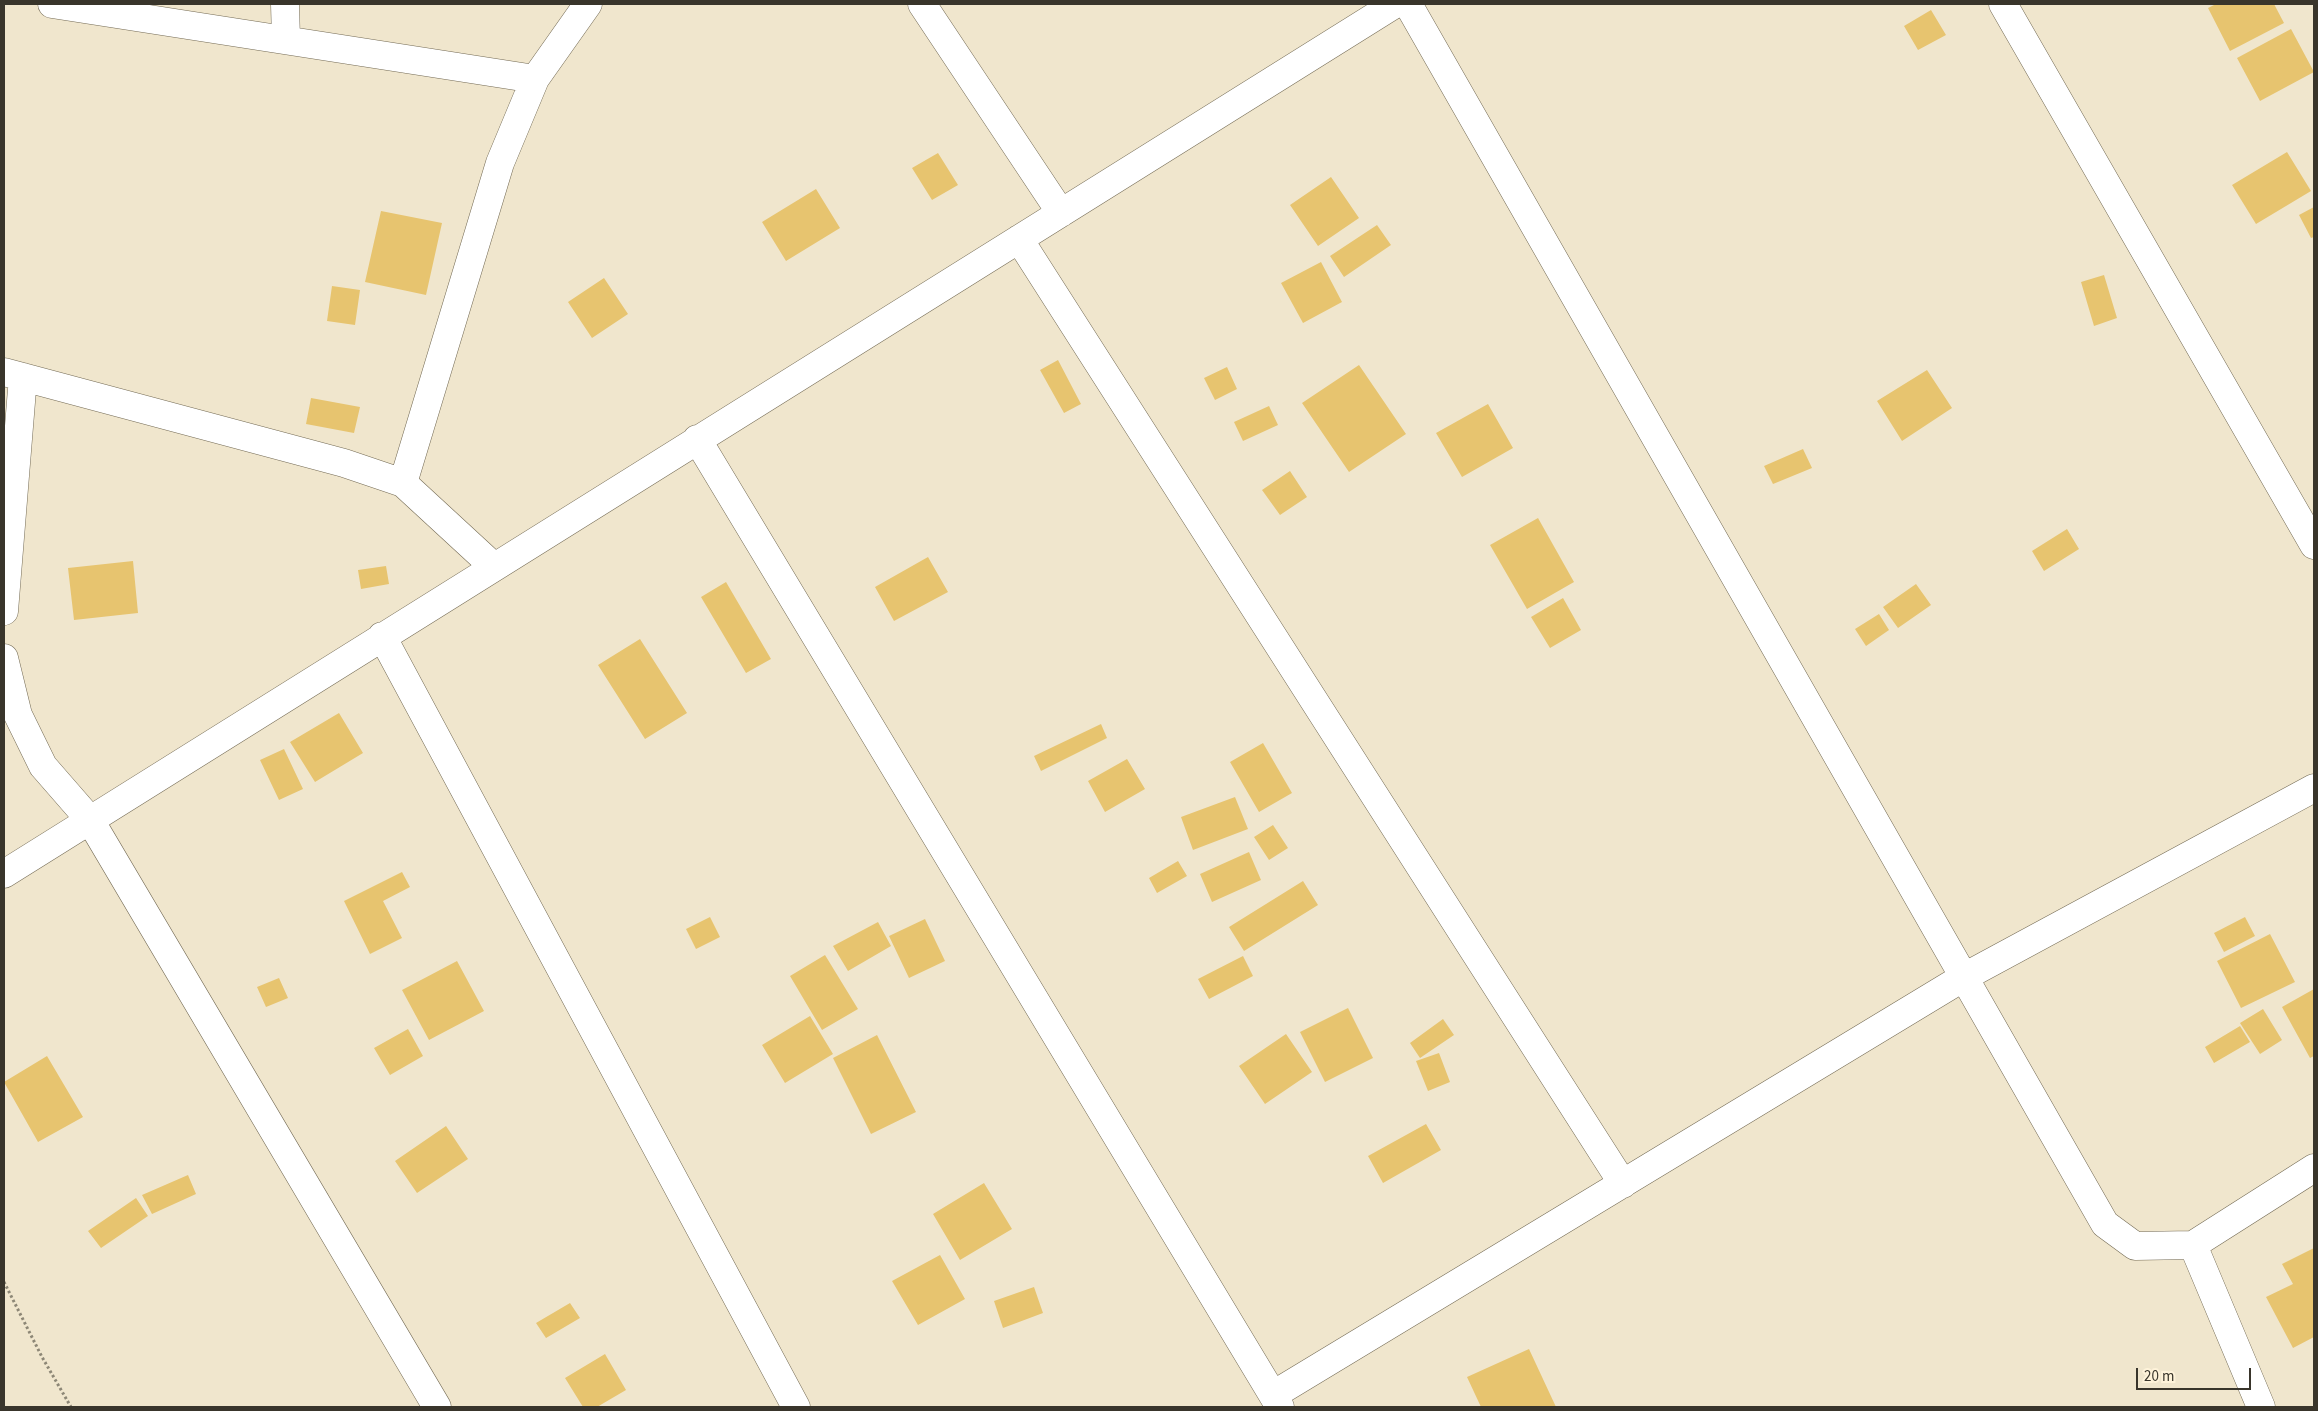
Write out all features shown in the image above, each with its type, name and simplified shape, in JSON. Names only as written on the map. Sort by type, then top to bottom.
[{"type":"street","points":[[52,4],[535,79]]},
{"type":"street","points":[[285,4],[286,40]]},
{"type":"street","points":[[403,483],[500,163],[535,79],[588,4]]},
{"type":"street","points":[[922,4],[1061,212]]},
{"type":"street","points":[[4,874],[1395,4]]},
{"type":"street","points":[[1408,4],[2105,1224],[2135,1246],[2194,1245],[2314,1168]]},
{"type":"street","points":[[2003,4],[2314,546]]},
{"type":"street","points":[[1019,238],[1623,1184]]},
{"type":"street","points":[[4,612],[13,374],[344,464],[403,483],[494,566]]},
{"type":"street","points":[[697,439],[1276,1401],[1623,1184],[1964,977],[2314,788]]},
{"type":"street","points":[[382,636],[796,1407]]},
{"type":"street","points":[[4,658],[18,715],[43,766],[90,820],[437,1407]]},
{"type":"street","points":[[2194,1245],[2261,1407]]},
{"type":"path","points":[[4,1282],[42,1357],[71,1407]]},
{"type":"building","points":[[2216,4],[2274,4],[2284,23],[2230,51],[2208,8]]},
{"type":"building","points":[[1931,10],[1946,35],[1918,50],[1904,26]]},
{"type":"building","points":[[2291,29],[2314,72],[2260,101],[2237,58]]},
{"type":"building","points":[[2287,152],[2311,191],[2256,224],[2232,185]]},
{"type":"building","points":[[938,153],[958,185],[932,200],[912,168]]},
{"type":"building","points":[[1331,177],[1359,218],[1318,246],[1290,205]]},
{"type":"building","points":[[816,189],[840,228],[786,261],[762,222]]},
{"type":"building","points":[[2314,207],[2314,237],[2311,238],[2299,215]]},
{"type":"building","points":[[381,211],[442,223],[426,295],[365,282]]},
{"type":"building","points":[[1377,225],[1391,245],[1344,277],[1330,256]]},
{"type":"building","points":[[1321,262],[1342,302],[1303,323],[1281,283]]},
{"type":"building","points":[[2104,275],[2117,318],[2094,326],[2081,282]]},
{"type":"building","points":[[604,278],[628,314],[592,338],[568,302]]},
{"type":"building","points":[[332,286],[360,290],[355,325],[327,321]]},
{"type":"building","points":[[1058,360],[1081,404],[1064,413],[1040,370]]},
{"type":"building","points":[[1359,365],[1406,434],[1349,472],[1302,403]]},
{"type":"building","points":[[1227,367],[1237,389],[1215,400],[1204,378]]},
{"type":"building","points":[[1927,370],[1952,408],[1902,441],[1877,401]]},
{"type":"building","points":[[311,398],[360,407],[354,433],[306,424]]},
{"type":"building","points":[[1488,404],[1513,448],[1462,477],[1436,433]]},
{"type":"building","points":[[1269,406],[1278,425],[1243,441],[1234,422]]},
{"type":"building","points":[[1803,449],[1812,468],[1773,484],[1764,466]]},
{"type":"building","points":[[1290,471],[1307,497],[1280,515],[1262,490]]},
{"type":"building","points":[[1538,518],[1574,582],[1527,609],[1490,545]]},
{"type":"building","points":[[2067,529],[2079,549],[2044,571],[2032,551]]},
{"type":"building","points":[[928,557],[948,592],[894,621],[875,587]]},
{"type":"building","points":[[133,561],[138,613],[74,620],[68,568]]},
{"type":"building","points":[[386,566],[389,584],[361,589],[358,570]]},
{"type":"building","points":[[726,582],[771,659],[746,673],[701,597]]},
{"type":"building","points":[[1916,584],[1931,605],[1898,628],[1883,607]]},
{"type":"building","points":[[1563,598],[1581,630],[1550,648],[1531,617]]},
{"type":"building","points":[[1879,614],[1889,630],[1866,646],[1855,629]]},
{"type":"building","points":[[640,639],[687,713],[645,739],[598,665]]},
{"type":"building","points":[[339,713],[363,753],[315,782],[290,742]]},
{"type":"building","points":[[1101,724],[1107,738],[1041,771],[1034,756]]},
{"type":"building","points":[[1263,743],[1292,793],[1259,812],[1230,762]]},
{"type":"building","points":[[284,749],[303,789],[279,800],[260,760]]},
{"type":"building","points":[[1127,759],[1145,789],[1105,812],[1088,781]]},
{"type":"building","points":[[1235,797],[1248,829],[1193,850],[1181,817]]},
{"type":"building","points":[[1273,825],[1288,848],[1269,860],[1254,837]]},
{"type":"building","points":[[1249,852],[1261,880],[1212,902],[1200,874]]},
{"type":"building","points":[[1178,861],[1187,876],[1157,893],[1149,878]]},
{"type":"building","points":[[402,872],[410,887],[383,901],[402,938],[370,954],[344,901]]},
{"type":"building","points":[[1303,881],[1318,905],[1244,951],[1229,927]]},
{"type":"building","points":[[710,917],[720,937],[696,949],[686,929]]},
{"type":"building","points":[[2245,917],[2255,936],[2224,952],[2214,933]]},
{"type":"building","points":[[925,919],[945,961],[909,978],[889,936]]},
{"type":"building","points":[[878,922],[891,946],[848,971],[833,946]]},
{"type":"building","points":[[2270,934],[2295,982],[2241,1008],[2217,961]]},
{"type":"building","points":[[825,955],[858,1009],[822,1030],[790,976]]},
{"type":"building","points":[[1243,956],[1253,976],[1209,999],[1198,979]]},
{"type":"building","points":[[457,961],[484,1011],[429,1040],[402,990]]},
{"type":"building","points":[[279,978],[288,998],[266,1007],[257,987]]},
{"type":"building","points":[[2314,989],[2314,1056],[2310,1058],[2282,1007]]},
{"type":"building","points":[[1348,1008],[1373,1058],[1325,1082],[1300,1032]]},
{"type":"building","points":[[2263,1009],[2282,1040],[2260,1054],[2240,1023]]},
{"type":"building","points":[[810,1016],[833,1054],[785,1083],[762,1045]]},
{"type":"building","points":[[1443,1019],[1454,1035],[1420,1058],[1410,1043]]},
{"type":"building","points":[[2240,1026],[2250,1042],[2214,1063],[2205,1047]]},
{"type":"building","points":[[408,1029],[423,1056],[390,1075],[374,1048]]},
{"type":"building","points":[[1286,1034],[1312,1072],[1265,1104],[1239,1066]]},
{"type":"building","points":[[877,1035],[916,1112],[871,1134],[833,1058]]},
{"type":"building","points":[[1439,1053],[1450,1082],[1428,1091],[1416,1061]]},
{"type":"building","points":[[47,1056],[83,1117],[38,1142],[4,1082]]},
{"type":"building","points":[[1426,1124],[1441,1150],[1383,1183],[1368,1156]]},
{"type":"building","points":[[446,1126],[468,1159],[417,1193],[395,1161]]},
{"type":"building","points":[[188,1175],[196,1194],[152,1214],[142,1195]]},
{"type":"building","points":[[984,1183],[1012,1229],[960,1260],[933,1214]]},
{"type":"building","points":[[136,1198],[148,1216],[101,1248],[88,1231]]},
{"type":"building","points":[[2314,1248],[2314,1337],[2293,1348],[2266,1297],[2293,1284],[2282,1264]]},
{"type":"building","points":[[940,1255],[965,1299],[918,1325],[892,1281]]},
{"type":"building","points":[[1034,1287],[1043,1313],[1003,1328],[994,1301]]},
{"type":"building","points":[[570,1303],[580,1318],[546,1338],[536,1323]]},
{"type":"building","points":[[1529,1349],[1556,1407],[1481,1407],[1467,1377]]},
{"type":"building","points":[[605,1354],[626,1390],[597,1407],[583,1407],[565,1378]]}]
